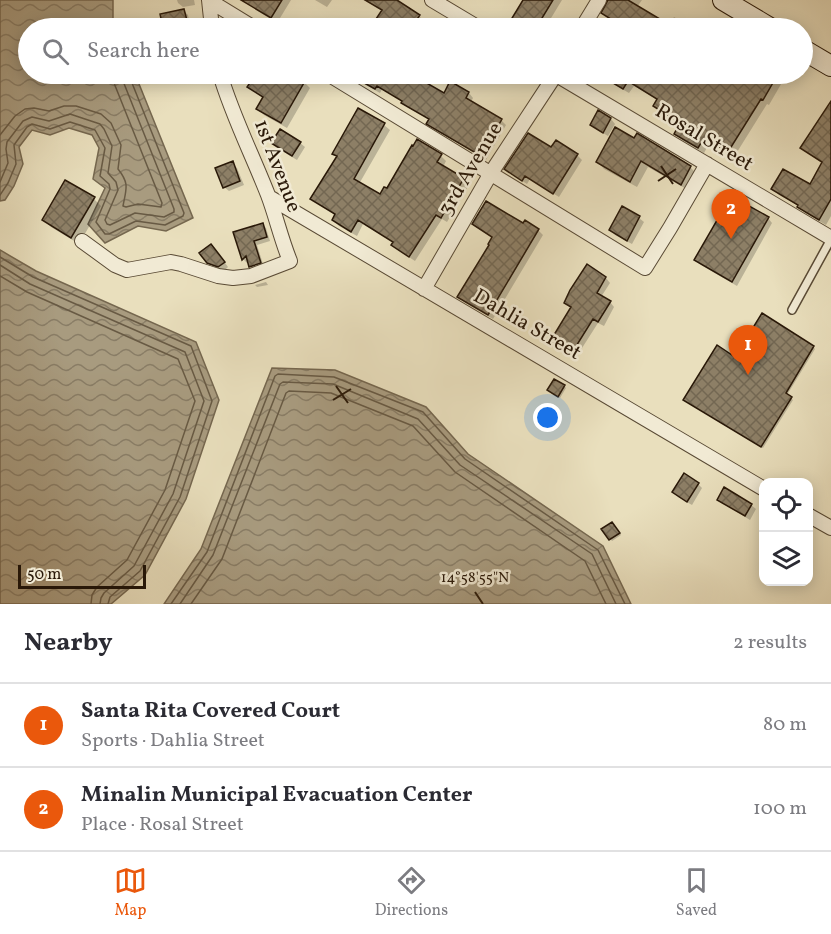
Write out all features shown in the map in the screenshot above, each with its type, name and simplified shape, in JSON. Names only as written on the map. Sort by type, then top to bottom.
[{"type":"main road","points":[[723,0],[753,18]]},
{"type":"main road","points":[[813,55],[831,66]]},
{"type":"street","points":[[432,0],[462,18]]},
{"type":"street","points":[[588,18],[599,0]]},
{"type":"street","points":[[210,1],[211,18]]},
{"type":"street","points":[[210,1],[238,18]]},
{"type":"street","name":"1st Avenue","points":[[82,241],[127,270],[171,262],[218,276],[233,278],[251,276],[290,261],[269,197],[224,84]]},
{"type":"street","points":[[344,84],[645,268],[707,164]]},
{"type":"street","name":"3rd Avenue","points":[[424,289],[491,173],[549,84]]},
{"type":"street","name":"Rosal Street","points":[[572,84],[831,239]]},
{"type":"street","name":"Dahlia Street","points":[[269,197],[759,486]]},
{"type":"street","points":[[813,518],[831,528]]},
{"type":"lane","points":[[792,310],[831,239]]},
{"type":"water","points":[[0,0],[113,0],[113,18],[18,18],[18,84],[139,84],[193,218],[166,231],[138,226],[105,243],[88,224],[105,188],[93,179],[99,148],[92,135],[69,128],[50,135],[32,130],[19,147],[23,164],[14,186],[5,200],[0,201]]},
{"type":"water","points":[[0,250],[36,271],[196,342],[219,400],[186,499],[145,575],[111,604],[0,604]]},
{"type":"water","points":[[272,368],[335,370],[426,407],[468,454],[603,546],[631,604],[164,604],[201,549]]},
{"type":"building","points":[[241,0],[282,0],[271,18]]},
{"type":"building","points":[[365,0],[397,0],[420,15],[418,18],[377,18],[382,10]]},
{"type":"building","points":[[523,0],[553,0],[542,18],[512,18]]},
{"type":"building","points":[[608,0],[628,0],[658,18],[609,18],[601,13]]},
{"type":"building","points":[[184,9],[186,18],[161,18],[160,14]]},
{"type":"building","points":[[249,84],[303,84],[281,123],[256,109],[263,97],[247,87]]},
{"type":"building","points":[[366,84],[428,84],[444,93],[448,84],[455,84],[469,92],[466,98],[502,119],[481,156],[426,124],[429,119],[401,103],[402,101],[377,86],[375,89]]},
{"type":"building","points":[[615,84],[626,84],[623,89]]},
{"type":"building","points":[[633,84],[772,84],[728,152],[704,138],[698,148],[674,134],[680,123],[653,106],[657,99]]},
{"type":"building","points":[[831,101],[831,199],[819,220],[771,189],[783,169],[810,184],[822,162],[800,148]]},
{"type":"building","points":[[358,108],[385,123],[354,179],[380,194],[384,187],[387,188],[417,139],[442,154],[437,162],[464,178],[441,218],[436,215],[409,257],[391,245],[393,242],[358,220],[351,232],[332,220],[335,214],[310,199],[337,156],[332,154]]},
{"type":"building","points":[[598,110],[611,118],[603,133],[590,125]]},
{"type":"building","points":[[615,127],[634,138],[637,133],[691,166],[681,185],[641,161],[630,182],[596,162]]},
{"type":"building","points":[[280,129],[301,142],[292,156],[271,143]]},
{"type":"building","points":[[528,133],[551,147],[556,140],[578,154],[553,194],[525,176],[522,181],[504,169]]},
{"type":"building","points":[[233,161],[240,181],[223,188],[215,168]]},
{"type":"building","points":[[65,180],[95,197],[71,238],[42,220]]},
{"type":"building","points":[[731,196],[769,217],[732,282],[694,260]]},
{"type":"building","points":[[486,201],[523,223],[525,220],[539,229],[488,315],[457,297],[492,237],[472,224]]},
{"type":"building","points":[[622,206],[640,216],[627,241],[609,230]]},
{"type":"building","points":[[263,223],[267,237],[254,241],[261,263],[249,267],[246,256],[242,260],[233,232]]},
{"type":"building","points":[[211,244],[225,262],[218,267],[207,263],[199,253]]},
{"type":"building","points":[[587,264],[606,277],[597,293],[611,301],[598,322],[593,319],[570,356],[549,343],[571,307],[564,303]]},
{"type":"building","points":[[762,313],[814,346],[786,393],[792,397],[761,447],[683,400],[717,345],[735,357]]},
{"type":"building","points":[[554,379],[565,385],[558,397],[547,390]]},
{"type":"building","points":[[684,473],[699,483],[687,502],[672,492]]},
{"type":"building","points":[[724,487],[752,504],[745,516],[717,500]]},
{"type":"building","points":[[612,522],[620,533],[609,540],[601,529]]},
{"type":"place","name":"Minalin Municipal Evacuation Center","points":[[731,239]]},
{"type":"place","name":"Santa Rita Covered Court","points":[[748,375]]}]
